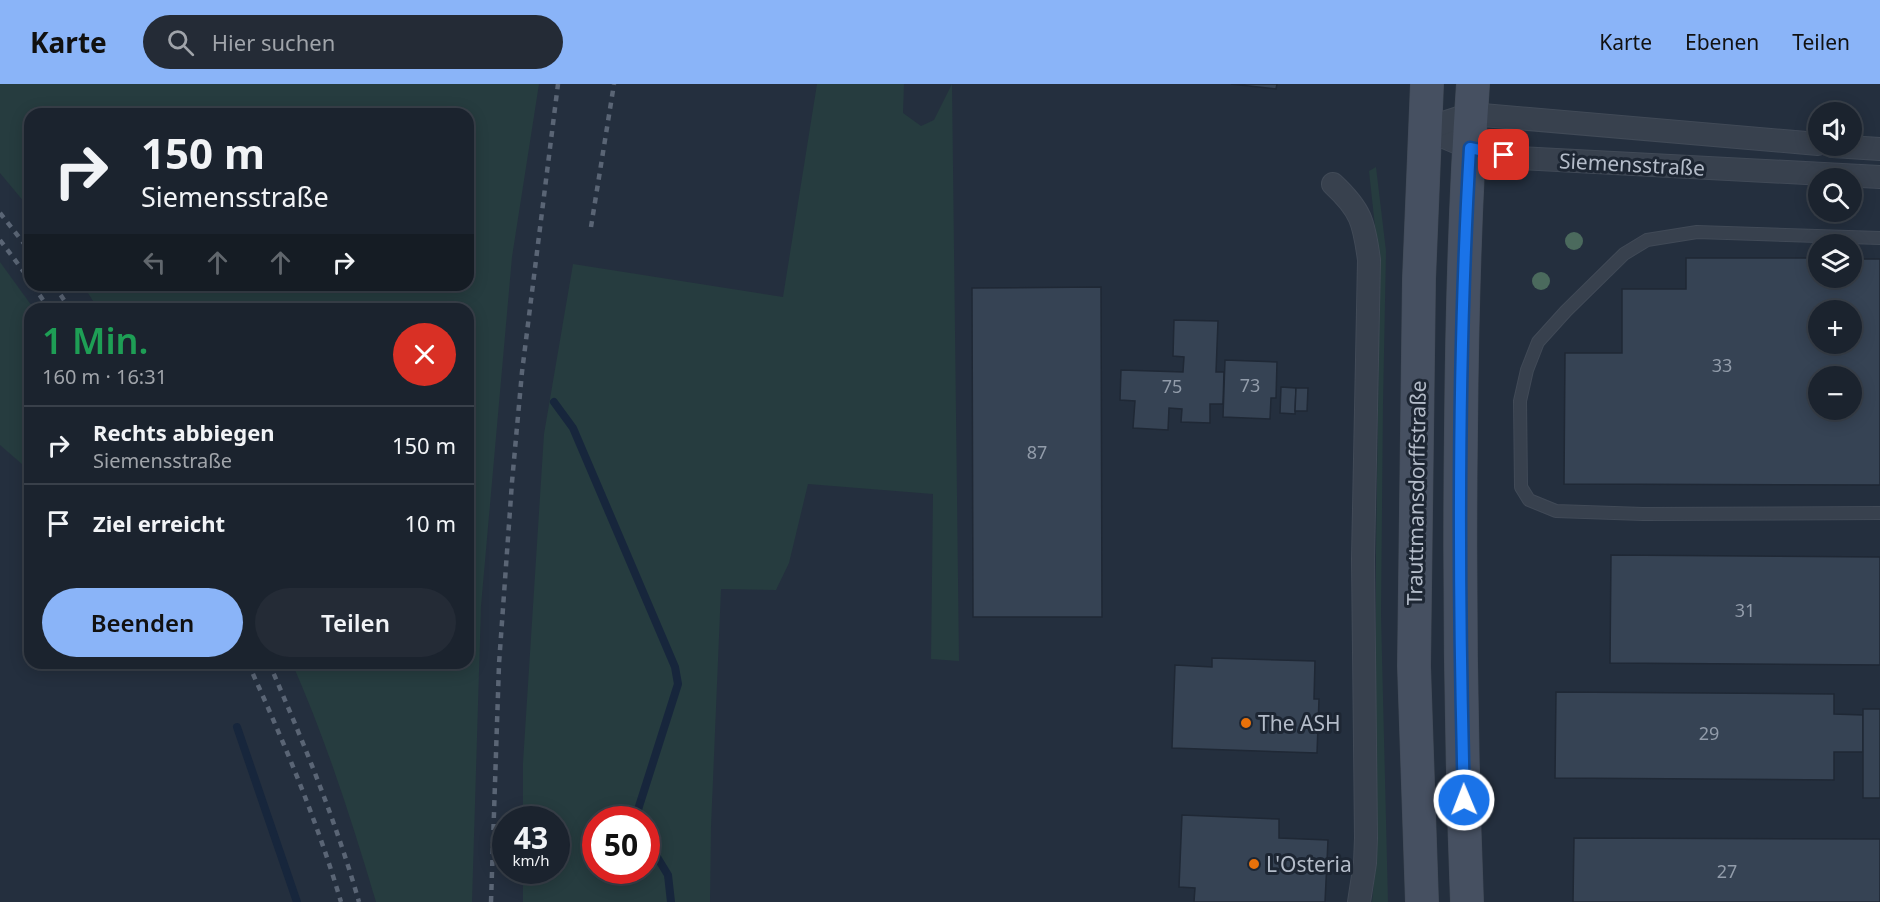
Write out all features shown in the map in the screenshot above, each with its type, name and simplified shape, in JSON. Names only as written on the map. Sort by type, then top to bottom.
[{"type":"main road","name":"Trauttmansdorffstraße","points":[[1422,902],[1414,666],[1419,279],[1427,84]]},
{"type":"main road","name":"Trauttmansdorffstraße","points":[[1467,902],[1459,589],[1462,347],[1472,99]]},
{"type":"street","name":"Siemensstraße","points":[[1425,129],[1472,99],[1808,143]]},
{"type":"street","name":"Siemensstraße","points":[[1425,129],[1470,148],[1521,158],[1880,177]]},
{"type":"street","points":[[1862,148],[1880,149]]},
{"type":"street","points":[[1334,184],[1360,214],[1366,232],[1369,260],[1363,559],[1366,838],[1359,902]]},
{"type":"lane","points":[[1880,238],[1697,232],[1647,240],[1623,254],[1538,342],[1527,370],[1520,400],[1521,487],[1529,500],[1556,511],[1643,514],[1880,513]]},
{"type":"green space","points":[[0,84],[539,84],[512,257],[481,606],[472,902],[376,902],[338,781],[294,669],[474,669],[474,303],[94,303],[87,291],[474,291],[474,108],[24,108],[24,202],[0,173]]},
{"type":"green space","points":[[817,84],[904,84],[903,113],[921,126],[934,120],[952,84],[959,661],[931,659],[933,494],[808,484],[789,563],[776,590],[721,589],[710,902],[523,902],[523,884],[570,884],[570,806],[523,806],[523,763],[544,434],[573,264],[783,297]]},
{"type":"green space","points":[[1376,167],[1386,251],[1381,615],[1388,902],[1372,902],[1376,860],[1376,550],[1380,273],[1369,171]]},
{"type":"green space","points":[[0,262],[30,303],[24,303],[24,466],[0,445]]},
{"type":"building","points":[[1231,84],[1277,84],[1276,89]]},
{"type":"building","points":[[1686,258],[1808,258],[1808,288],[1862,288],[1862,259],[1880,259],[1880,485],[1564,484],[1565,353],[1622,353],[1622,289],[1686,289]]},
{"type":"building","points":[[1101,287],[1102,617],[973,617],[972,288]]},
{"type":"building","points":[[1174,320],[1218,321],[1216,372],[1224,372],[1223,404],[1210,404],[1210,423],[1181,422],[1182,409],[1169,408],[1168,430],[1133,428],[1135,401],[1120,400],[1121,370],[1183,372],[1184,357],[1173,356]]},
{"type":"building","points":[[1225,360],[1277,362],[1276,398],[1271,398],[1270,419],[1223,417]]},
{"type":"building","points":[[1281,387],[1296,388],[1295,414],[1280,413]]},
{"type":"building","points":[[1296,388],[1308,388],[1307,411],[1295,411]]},
{"type":"building","points":[[1611,555],[1880,557],[1880,665],[1610,663]]},
{"type":"building","name":"The ASH","points":[[1212,658],[1315,661],[1314,699],[1319,699],[1317,753],[1172,748],[1175,665],[1212,667]]},
{"type":"building","points":[[1556,692],[1834,694],[1834,714],[1863,715],[1863,752],[1834,752],[1834,780],[1555,778]]},
{"type":"building","points":[[1863,709],[1880,709],[1880,798],[1863,798]]},
{"type":"building","name":"L'Osteria","points":[[1182,815],[1279,819],[1279,838],[1328,840],[1325,902],[1194,902],[1195,888],[1179,887]]},
{"type":"building","points":[[1574,838],[1880,839],[1880,902],[1573,902]]},
{"type":"waterway","points":[[554,402],[573,428],[675,667],[678,684],[639,806]]},
{"type":"waterway","points":[[237,727],[297,902]]},
{"type":"waterway","points":[[660,862],[668,875],[671,902]]},
{"type":"railway","points":[[491,902],[499,664],[512,482],[522,372],[558,84]]},
{"type":"railway","points":[[591,227],[614,84]]},
{"type":"railway","points":[[0,213],[24,243]]},
{"type":"railway","points":[[0,240],[24,272]]},
{"type":"railway","points":[[37,291],[45,303]]},
{"type":"railway","points":[[58,291],[66,303]]},
{"type":"railway","points":[[251,669],[299,781],[341,902]]},
{"type":"railway","points":[[272,669],[318,781],[359,902]]},
{"type":"place","name":"The ASH","points":[[1246,723]]},
{"type":"place","name":"L'Osteria","points":[[1254,864]]},
{"type":"route","points":[[1464,800],[1459,589],[1466,204],[1470,148],[1504,155]]}]
